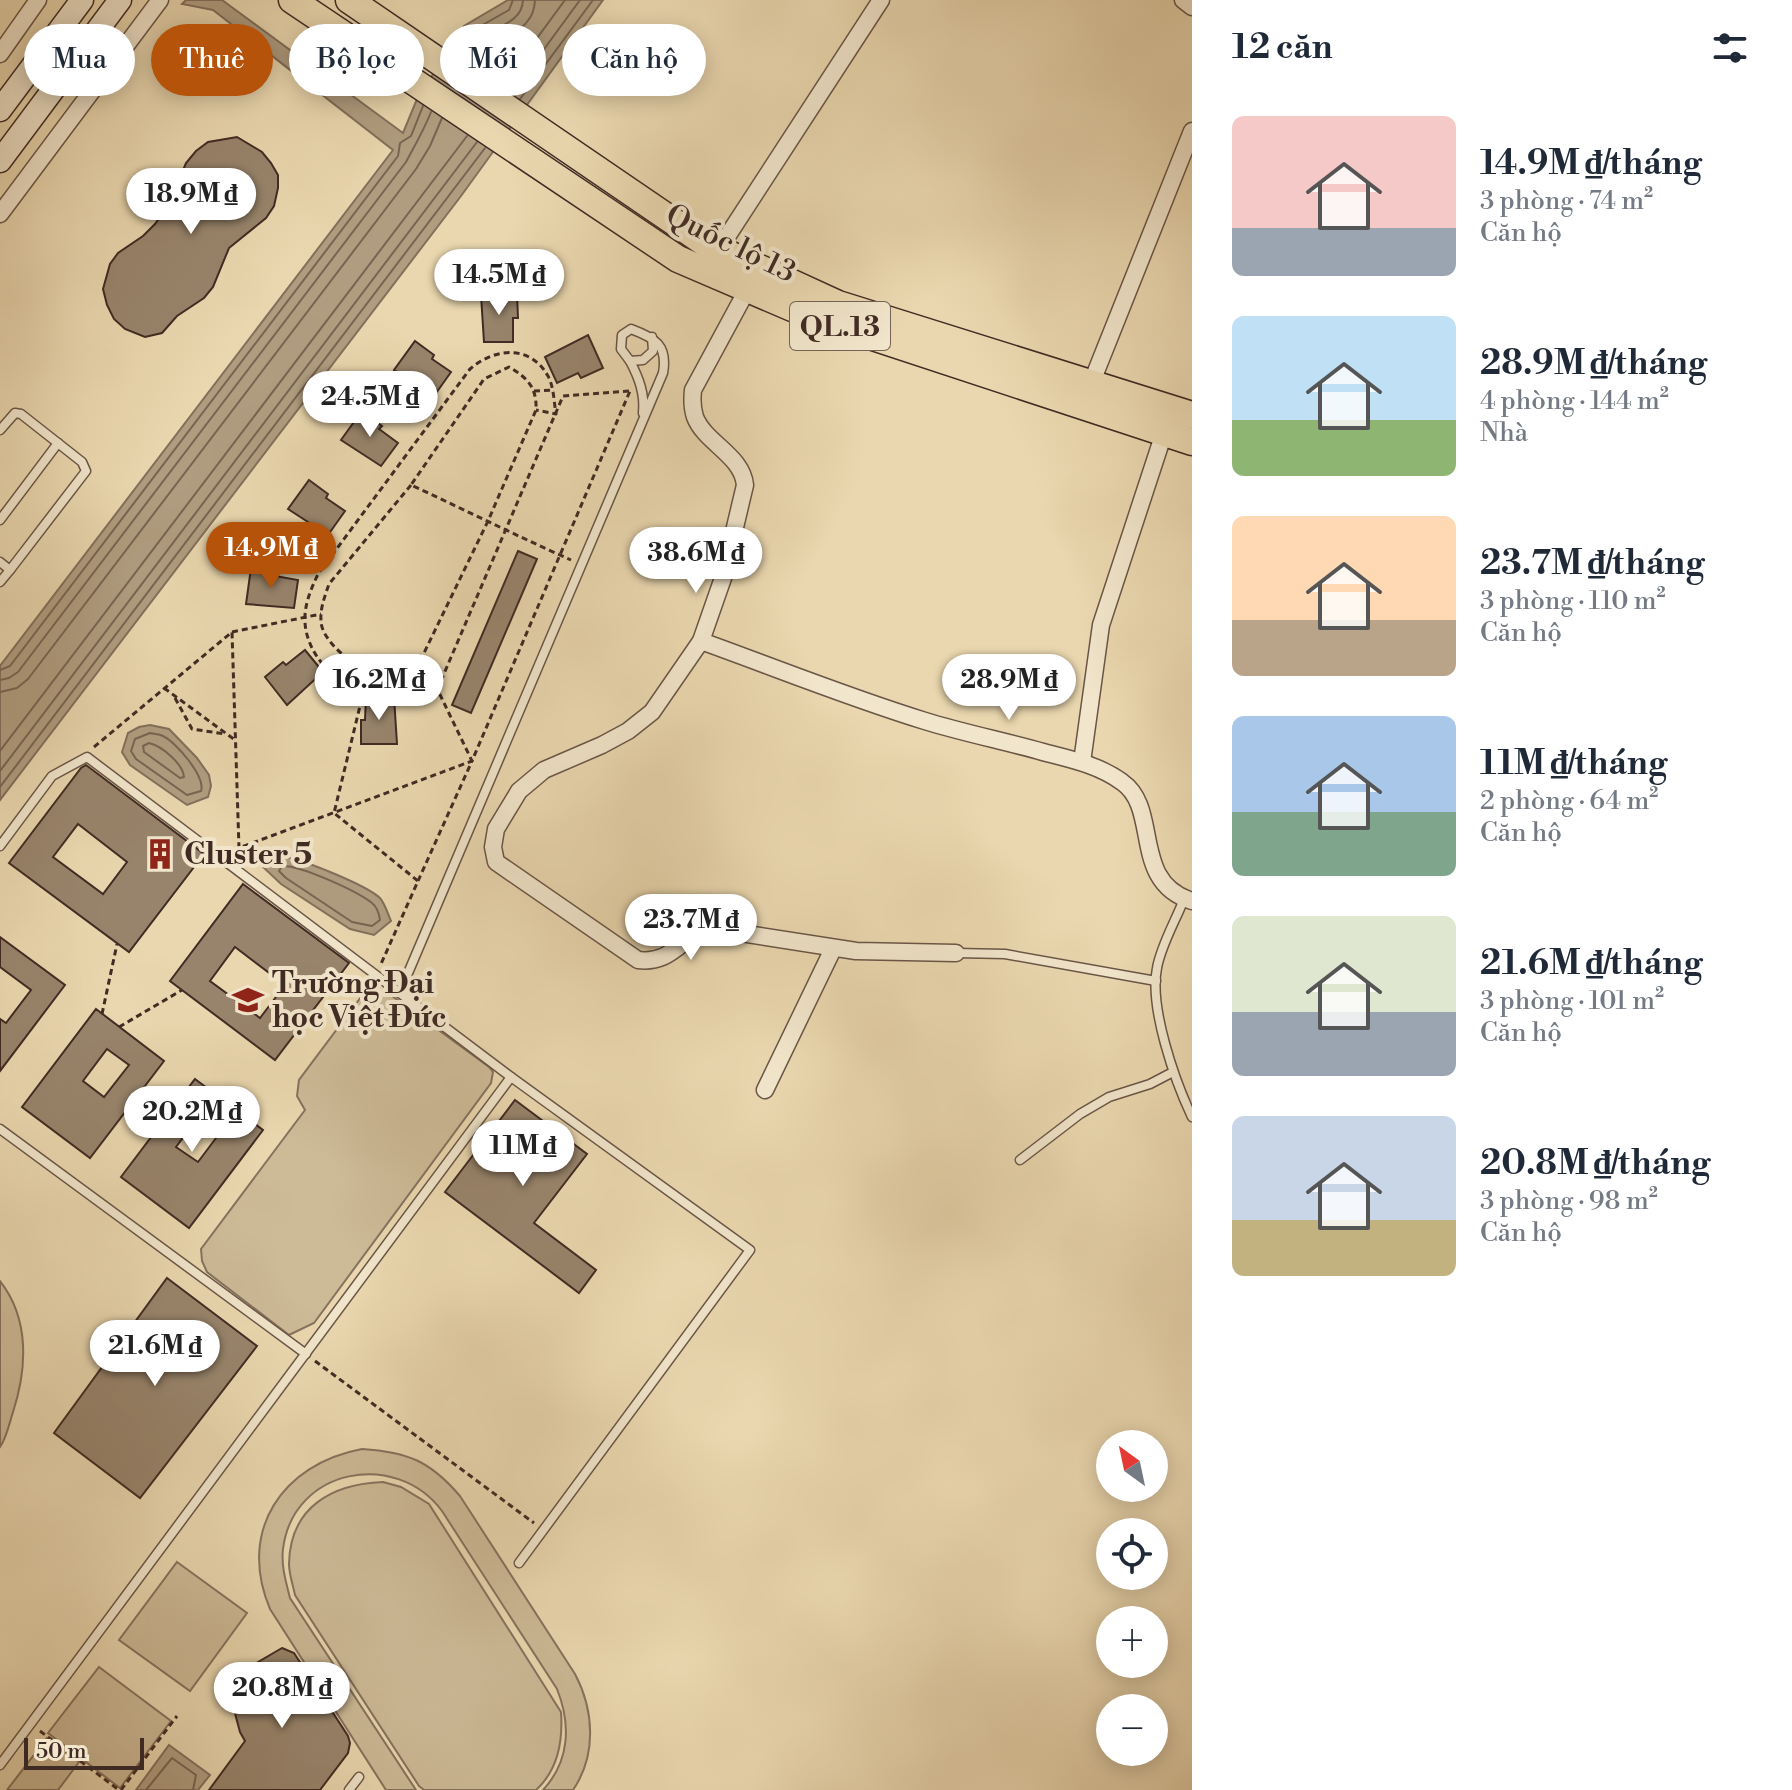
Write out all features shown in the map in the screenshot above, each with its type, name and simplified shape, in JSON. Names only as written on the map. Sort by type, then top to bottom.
[{"type":"highway","name":"Quốc lộ 13","points":[[292,0],[678,259],[818,319],[1192,442]]},
{"type":"highway","name":"Quốc lộ 13","points":[[349,0],[705,243],[838,304],[1192,415]]},
{"type":"main road","points":[[0,110],[82,0]]},
{"type":"main road","points":[[0,161],[120,0]]},
{"type":"street","points":[[0,54],[38,0]]},
{"type":"street","points":[[0,214],[160,0]]},
{"type":"street","points":[[719,249],[881,0]]},
{"type":"street","points":[[1183,0],[1192,7]]},
{"type":"street","points":[[1091,384],[1192,131]]},
{"type":"street","points":[[747,290],[693,390],[692,406],[696,420],[738,466],[744,475],[745,485],[723,578],[701,641],[652,712],[628,731],[602,745],[544,770],[519,791],[496,829],[493,847],[496,862],[638,960],[653,962],[668,956],[696,932],[709,928],[833,949],[956,953]]},
{"type":"street","points":[[1082,762],[1103,617],[1164,433]]},
{"type":"street","points":[[701,641],[925,721],[1082,762],[1122,781],[1132,790],[1162,883],[1172,893],[1188,900]]},
{"type":"street","points":[[765,1090],[833,949]]},
{"type":"lane","points":[[400,992],[581,565],[643,421],[663,373],[665,361],[661,348],[652,337],[631,329],[622,335],[621,349],[630,361],[641,388],[643,421]]},
{"type":"lane","points":[[630,361],[643,360],[653,351],[652,337]]},
{"type":"lane","points":[[0,430],[15,413],[21,414],[82,462],[86,471],[0,582]]},
{"type":"lane","points":[[0,520],[58,443]]},
{"type":"lane","points":[[0,562],[10,570]]},
{"type":"lane","points":[[0,846],[52,776],[87,757],[511,1077],[750,1250],[519,1563]]},
{"type":"lane","points":[[1188,900],[1157,966],[1156,981],[1159,1016],[1173,1072],[1192,1117]]},
{"type":"lane","points":[[956,953],[1005,954],[1156,981]]},
{"type":"lane","points":[[1020,1160],[1080,1114],[1109,1097],[1150,1084],[1173,1072]]},
{"type":"lane","points":[[0,1765],[511,1077]]},
{"type":"lane","points":[[0,1129],[306,1354]]},
{"type":"lane","points":[[349,1790],[359,1777]]},
{"type":"path","points":[[431,676],[397,691],[382,693],[348,685],[331,675],[308,640],[305,617],[308,595],[318,574],[470,369],[481,359],[509,351],[536,364],[548,376],[556,414]]},
{"type":"path","points":[[509,367],[531,383],[534,391],[536,410],[488,521],[424,653],[412,663],[382,673],[369,669],[336,649],[320,624],[329,584],[411,485],[484,379],[509,367]]},
{"type":"path","points":[[437,690],[508,531],[563,396],[641,388]]},
{"type":"path","points":[[534,391],[553,390]]},
{"type":"path","points":[[376,975],[472,761],[629,391]]},
{"type":"path","points":[[536,410],[556,414]]},
{"type":"path","points":[[411,485],[581,565]]},
{"type":"path","points":[[87,757],[96,743],[232,632],[321,614]]},
{"type":"path","points":[[232,632],[239,848],[472,761]]},
{"type":"path","points":[[418,658],[431,676],[472,761]]},
{"type":"path","points":[[334,813],[369,669]]},
{"type":"path","points":[[164,688],[235,741]]},
{"type":"path","points":[[173,695],[192,729],[228,735]]},
{"type":"path","points":[[334,813],[418,881]]},
{"type":"path","points":[[102,1014],[117,944]]},
{"type":"path","points":[[119,1027],[182,990]]},
{"type":"path","points":[[306,1354],[543,1529]]},
{"type":"path","points":[[31,1724],[120,1790],[177,1716]]},
{"type":"shaded area","points":[[375,991],[388,993],[489,1067],[493,1072],[491,1083],[314,1323],[289,1335],[207,1272],[201,1249],[305,1110],[297,1096],[299,1080],[361,997]]},
{"type":"shaded area","points":[[0,1281],[17,1311],[23,1362],[18,1396],[0,1447]]},
{"type":"shaded area","points":[[362,1449],[417,1460],[449,1484],[460,1496],[575,1674],[586,1702],[590,1732],[586,1762],[573,1790],[543,1790],[559,1767],[565,1742],[565,1715],[557,1689],[442,1511],[422,1492],[399,1479],[374,1474],[349,1476],[326,1485],[306,1500],[291,1522],[283,1549],[284,1574],[290,1598],[416,1790],[386,1790],[270,1609],[261,1580],[259,1553],[264,1528],[274,1505],[289,1486],[309,1469],[334,1457]]},
{"type":"shaded area","points":[[383,1482],[401,1487],[429,1504],[561,1712],[558,1754],[536,1790],[424,1790],[419,1786],[295,1595],[289,1568],[291,1544],[306,1514],[317,1502],[331,1494]]},
{"type":"shaded area","points":[[177,1562],[247,1613],[190,1691],[119,1640]]},
{"type":"shaded area","points":[[99,1667],[171,1721],[120,1788],[48,1733]]},
{"type":"shaded area","points":[[47,1738],[79,1762],[58,1790],[7,1790]]},
{"type":"water","points":[[186,0],[222,0],[255,24],[231,24],[213,10],[182,4]]},
{"type":"water","points":[[508,0],[603,0],[586,24],[562,24],[562,57],[546,79],[546,24],[467,24]]},
{"type":"water","points":[[273,37],[289,49],[289,69],[273,57]]},
{"type":"water","points":[[440,63],[440,96],[533,96],[461,196],[0,800],[0,666],[393,150],[324,96],[353,96],[403,133],[417,99],[424,96],[424,88]]},
{"type":"water","points":[[150,725],[169,729],[197,758],[209,775],[211,786],[208,797],[187,805],[130,765],[122,752],[128,733]]},
{"type":"water","points":[[285,857],[334,874],[373,893],[382,900],[391,921],[374,935],[350,929],[281,884],[263,867],[265,860]]},
{"type":"water","points":[[169,1745],[210,1775],[198,1790],[136,1790]]},
{"type":"building","points":[[237,137],[262,152],[278,175],[274,206],[266,218],[229,248],[213,287],[204,298],[177,316],[162,333],[145,337],[125,329],[114,319],[103,289],[110,264],[118,253],[155,224],[168,206],[186,163],[196,151],[208,142]]},
{"type":"building","points":[[517,294],[518,318],[513,318],[513,342],[484,342],[481,295]]},
{"type":"building","points":[[588,335],[603,368],[581,378],[578,373],[557,383],[545,357]]},
{"type":"building","points":[[415,341],[434,355],[432,359],[451,372],[434,396],[394,370]]},
{"type":"building","points":[[362,411],[398,443],[381,466],[341,440]]},
{"type":"building","points":[[309,480],[328,494],[326,498],[345,511],[328,535],[288,509]]},
{"type":"building","points":[[518,551],[537,559],[471,713],[452,705]]},
{"type":"building","points":[[251,568],[298,580],[294,608],[246,604]]},
{"type":"building","points":[[305,650],[323,672],[287,705],[265,677]]},
{"type":"building","points":[[366,697],[394,697],[397,744],[361,744],[361,720],[365,720]]},
{"type":"building","name":"Cluster 5","points":[[86,765],[204,854],[129,952],[9,863]],"holes":[[[78,824],[127,862],[103,894],[53,857]]]},
{"type":"building","points":[[243,884],[349,963],[275,1060],[170,981]],"holes":[[[235,947],[285,985],[260,1018],[210,981]]]},
{"type":"building","points":[[0,937],[65,985],[0,1071],[0,1019],[6,1023],[31,990],[0,967]]},
{"type":"building","points":[[96,1009],[164,1061],[90,1158],[22,1107]],"holes":[[[107,1049],[129,1065],[104,1097],[83,1081]]]},
{"type":"building","points":[[195,1079],[263,1130],[189,1228],[121,1177]],"holes":[[[201,1114],[222,1130],[198,1162],[176,1147]]]},
{"type":"building","points":[[515,1100],[587,1154],[534,1223],[596,1270],[579,1293],[445,1192]]},
{"type":"building","points":[[167,1278],[257,1346],[140,1498],[54,1433]]},
{"type":"building","points":[[282,1648],[294,1653],[348,1736],[348,1753],[320,1790],[209,1790],[245,1741],[228,1687],[229,1679]]},
{"type":"place","name":"Cluster 5","points":[[160,854]]},
{"type":"place","name":"Trường Đại học Việt Đức","points":[[248,1000]]}]
